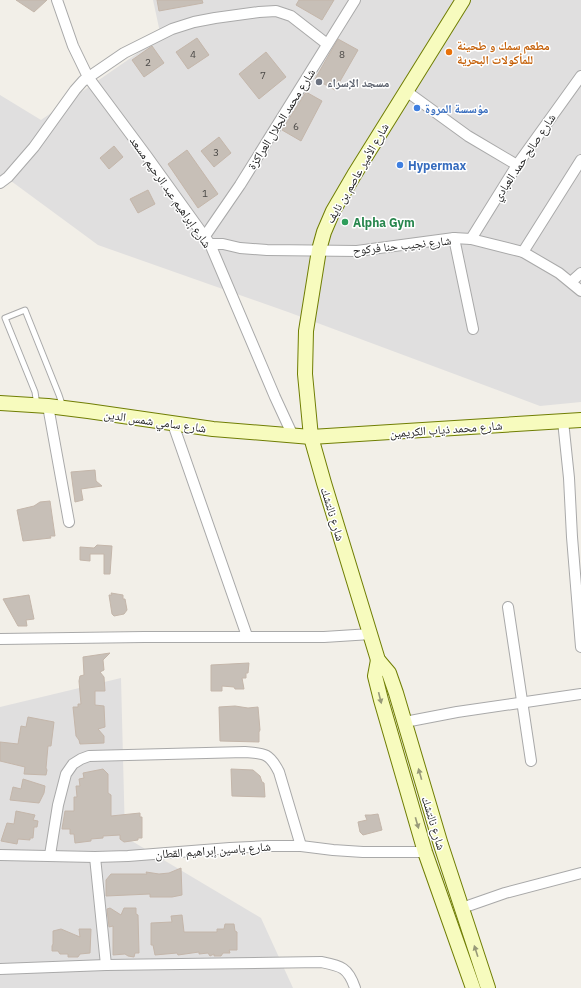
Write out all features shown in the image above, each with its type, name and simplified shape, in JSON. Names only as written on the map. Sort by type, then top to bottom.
[{"type":"main road","name":"شارع الأمير عاصم بن نايف","points":[[311,437],[305,374],[306,330],[319,250],[324,232],[333,211],[354,175],[463,0]]},
{"type":"main road","name":"شارع سامي شمس الدين","points":[[0,403],[63,408],[213,429],[311,437]]},
{"type":"main road","name":"شارع محمد ذياب الكريمين","points":[[311,437],[581,420]]},
{"type":"main road","name":"شارع نالتشك","points":[[311,437],[328,498],[378,660],[389,673],[405,722],[422,784],[488,988]]},
{"type":"main road","name":"شارع نالتشك","points":[[378,660],[375,676],[425,852],[473,988]]},
{"type":"street","name":"شارع إبراهيم عبد الرحيم مسعد","points":[[57,0],[73,46],[88,77],[208,240],[293,436]]},
{"type":"street","name":"شارع محمد الجلال العراكزة","points":[[208,240],[355,0]]},
{"type":"street","points":[[0,183],[8,177],[30,153],[75,90],[88,77],[124,53],[172,29],[194,22],[251,12],[276,11],[286,13],[291,16],[327,44]]},
{"type":"street","name":"شارع صالح حمد العبادي","points":[[471,239],[517,165],[581,76]]},
{"type":"street","points":[[406,91],[468,136],[517,165]]},
{"type":"street","points":[[523,252],[581,160]]},
{"type":"street","points":[[454,238],[473,329]]},
{"type":"street","name":"شارع نجيب حنا فركوح","points":[[208,240],[240,248],[357,251],[454,238],[471,239],[523,252],[559,273],[581,291]]},
{"type":"street","points":[[571,282],[581,273]]},
{"type":"street","points":[[42,406],[69,522]]},
{"type":"street","points":[[563,421],[569,478],[581,647]]},
{"type":"street","points":[[173,424],[247,636]]},
{"type":"street","points":[[508,607],[530,761]]},
{"type":"street","points":[[0,639],[247,636],[324,637],[371,634]]},
{"type":"street","points":[[405,722],[457,712],[581,694]]},
{"type":"street","points":[[50,856],[58,805],[66,774],[73,764],[80,759],[89,756],[258,752],[273,760],[279,772],[301,846]]},
{"type":"street","name":"شارع ياسين إبراهيم القطان","points":[[0,855],[95,857],[251,847],[301,846],[363,852],[425,852]]},
{"type":"street","points":[[95,857],[106,965]]},
{"type":"street","points":[[462,908],[505,893],[581,873]]},
{"type":"street","points":[[0,969],[106,965],[321,962],[343,968],[348,974],[355,988]]},
{"type":"lane","points":[[42,406],[5,318],[25,310],[63,408]]},
{"type":"shaded area","points":[[153,0],[581,0],[581,402],[540,406],[288,312],[98,245],[11,181],[0,188],[0,95],[41,120],[161,37]]},
{"type":"shaded area","points":[[121,678],[125,837],[261,918],[293,988],[0,988],[0,707]]},
{"type":"building","points":[[16,0],[47,0],[34,12]]},
{"type":"building","points":[[157,0],[202,0],[203,3],[159,11]]},
{"type":"building","points":[[299,0],[334,0],[322,20],[296,5]]},
{"type":"building","points":[[197,38],[209,55],[188,69],[176,52]]},
{"type":"building","points":[[338,39],[358,50],[335,90],[315,79]]},
{"type":"building","points":[[152,46],[164,63],[144,77],[132,60]]},
{"type":"building","points":[[266,52],[286,77],[259,99],[239,74]]},
{"type":"building","points":[[306,92],[322,101],[301,141],[282,130]]},
{"type":"building","points":[[219,137],[231,153],[214,167],[201,151]]},
{"type":"building","points":[[114,146],[123,157],[109,169],[100,158]]},
{"type":"building","points":[[187,150],[218,194],[198,208],[168,164]]},
{"type":"building","points":[[148,190],[155,204],[138,213],[130,199]]},
{"type":"building","points":[[95,470],[96,481],[102,486],[81,489],[83,500],[75,502],[71,472]]},
{"type":"building","points":[[50,501],[55,536],[50,536],[51,538],[23,541],[17,510],[34,506],[40,502]]},
{"type":"building","points":[[97,545],[112,546],[110,574],[104,574],[104,554],[90,554],[90,561],[80,560],[80,547],[94,548]]},
{"type":"building","points":[[111,593],[123,595],[127,610],[124,614],[114,616],[112,614],[109,595],[112,595]]},
{"type":"building","points":[[29,595],[34,619],[26,620],[27,626],[18,626],[3,599]]},
{"type":"building","points":[[110,653],[103,660],[104,670],[100,672],[104,677],[105,691],[95,691],[95,705],[104,706],[105,727],[98,729],[104,736],[104,743],[80,744],[76,736],[73,707],[78,707],[78,704],[81,704],[79,681],[80,676],[84,675],[83,657]]},
{"type":"building","points":[[249,663],[246,678],[242,678],[244,689],[235,689],[234,687],[222,686],[222,691],[211,691],[211,665]]},
{"type":"building","points":[[235,706],[248,708],[258,707],[260,730],[259,742],[220,741],[219,707]]},
{"type":"building","points":[[28,717],[54,722],[51,746],[48,746],[46,775],[24,774],[25,767],[0,761],[0,742],[18,744],[21,726],[26,727]]},
{"type":"building","points":[[103,769],[108,774],[108,793],[111,795],[111,816],[140,813],[140,817],[142,817],[142,838],[124,842],[120,839],[120,835],[103,836],[103,838],[91,839],[91,841],[75,843],[74,834],[70,834],[70,829],[62,829],[65,811],[74,811],[74,797],[77,797],[76,786],[80,786],[79,779],[84,778],[83,773]]},
{"type":"building","points":[[231,769],[253,770],[260,776],[262,782],[264,783],[265,797],[232,796]]},
{"type":"building","points":[[23,779],[45,786],[44,793],[39,803],[10,800],[13,787],[21,789]]},
{"type":"building","points":[[16,811],[35,815],[33,820],[38,821],[37,827],[34,827],[33,838],[30,838],[30,840],[18,839],[17,844],[1,841],[7,823],[14,824]]},
{"type":"building","points":[[378,814],[382,830],[363,835],[360,832],[358,822],[367,820],[365,815]]},
{"type":"building","points":[[181,868],[182,895],[172,897],[150,897],[150,894],[106,896],[106,880],[111,874],[147,874],[146,872],[159,874],[169,873]]},
{"type":"building","points":[[110,908],[121,915],[124,908],[136,908],[136,914],[138,915],[139,953],[135,953],[134,957],[125,954],[113,955],[113,926],[109,927],[107,909]]},
{"type":"building","points":[[182,915],[184,932],[217,932],[217,929],[224,929],[225,924],[234,924],[235,931],[237,932],[237,950],[229,950],[230,953],[223,953],[221,956],[214,956],[214,954],[210,956],[208,953],[199,954],[199,952],[178,955],[177,953],[155,955],[153,945],[151,945],[151,923],[172,922],[171,916]]},
{"type":"building","points":[[61,929],[80,937],[79,929],[91,929],[90,953],[80,954],[78,957],[68,957],[68,954],[60,954],[58,951],[52,951],[53,931]]},
{"type":"place","name":"مطعم سمك و طحينة للمأكولات البحرية","points":[[449,52]]},
{"type":"place","name":"مسجد الإسراء","points":[[319,82]]},
{"type":"place","name":"مؤسسة المروة","points":[[417,108]]},
{"type":"place","name":"Hypermax","points":[[400,165]]},
{"type":"place","name":"Alpha Gym","points":[[345,222]]}]
